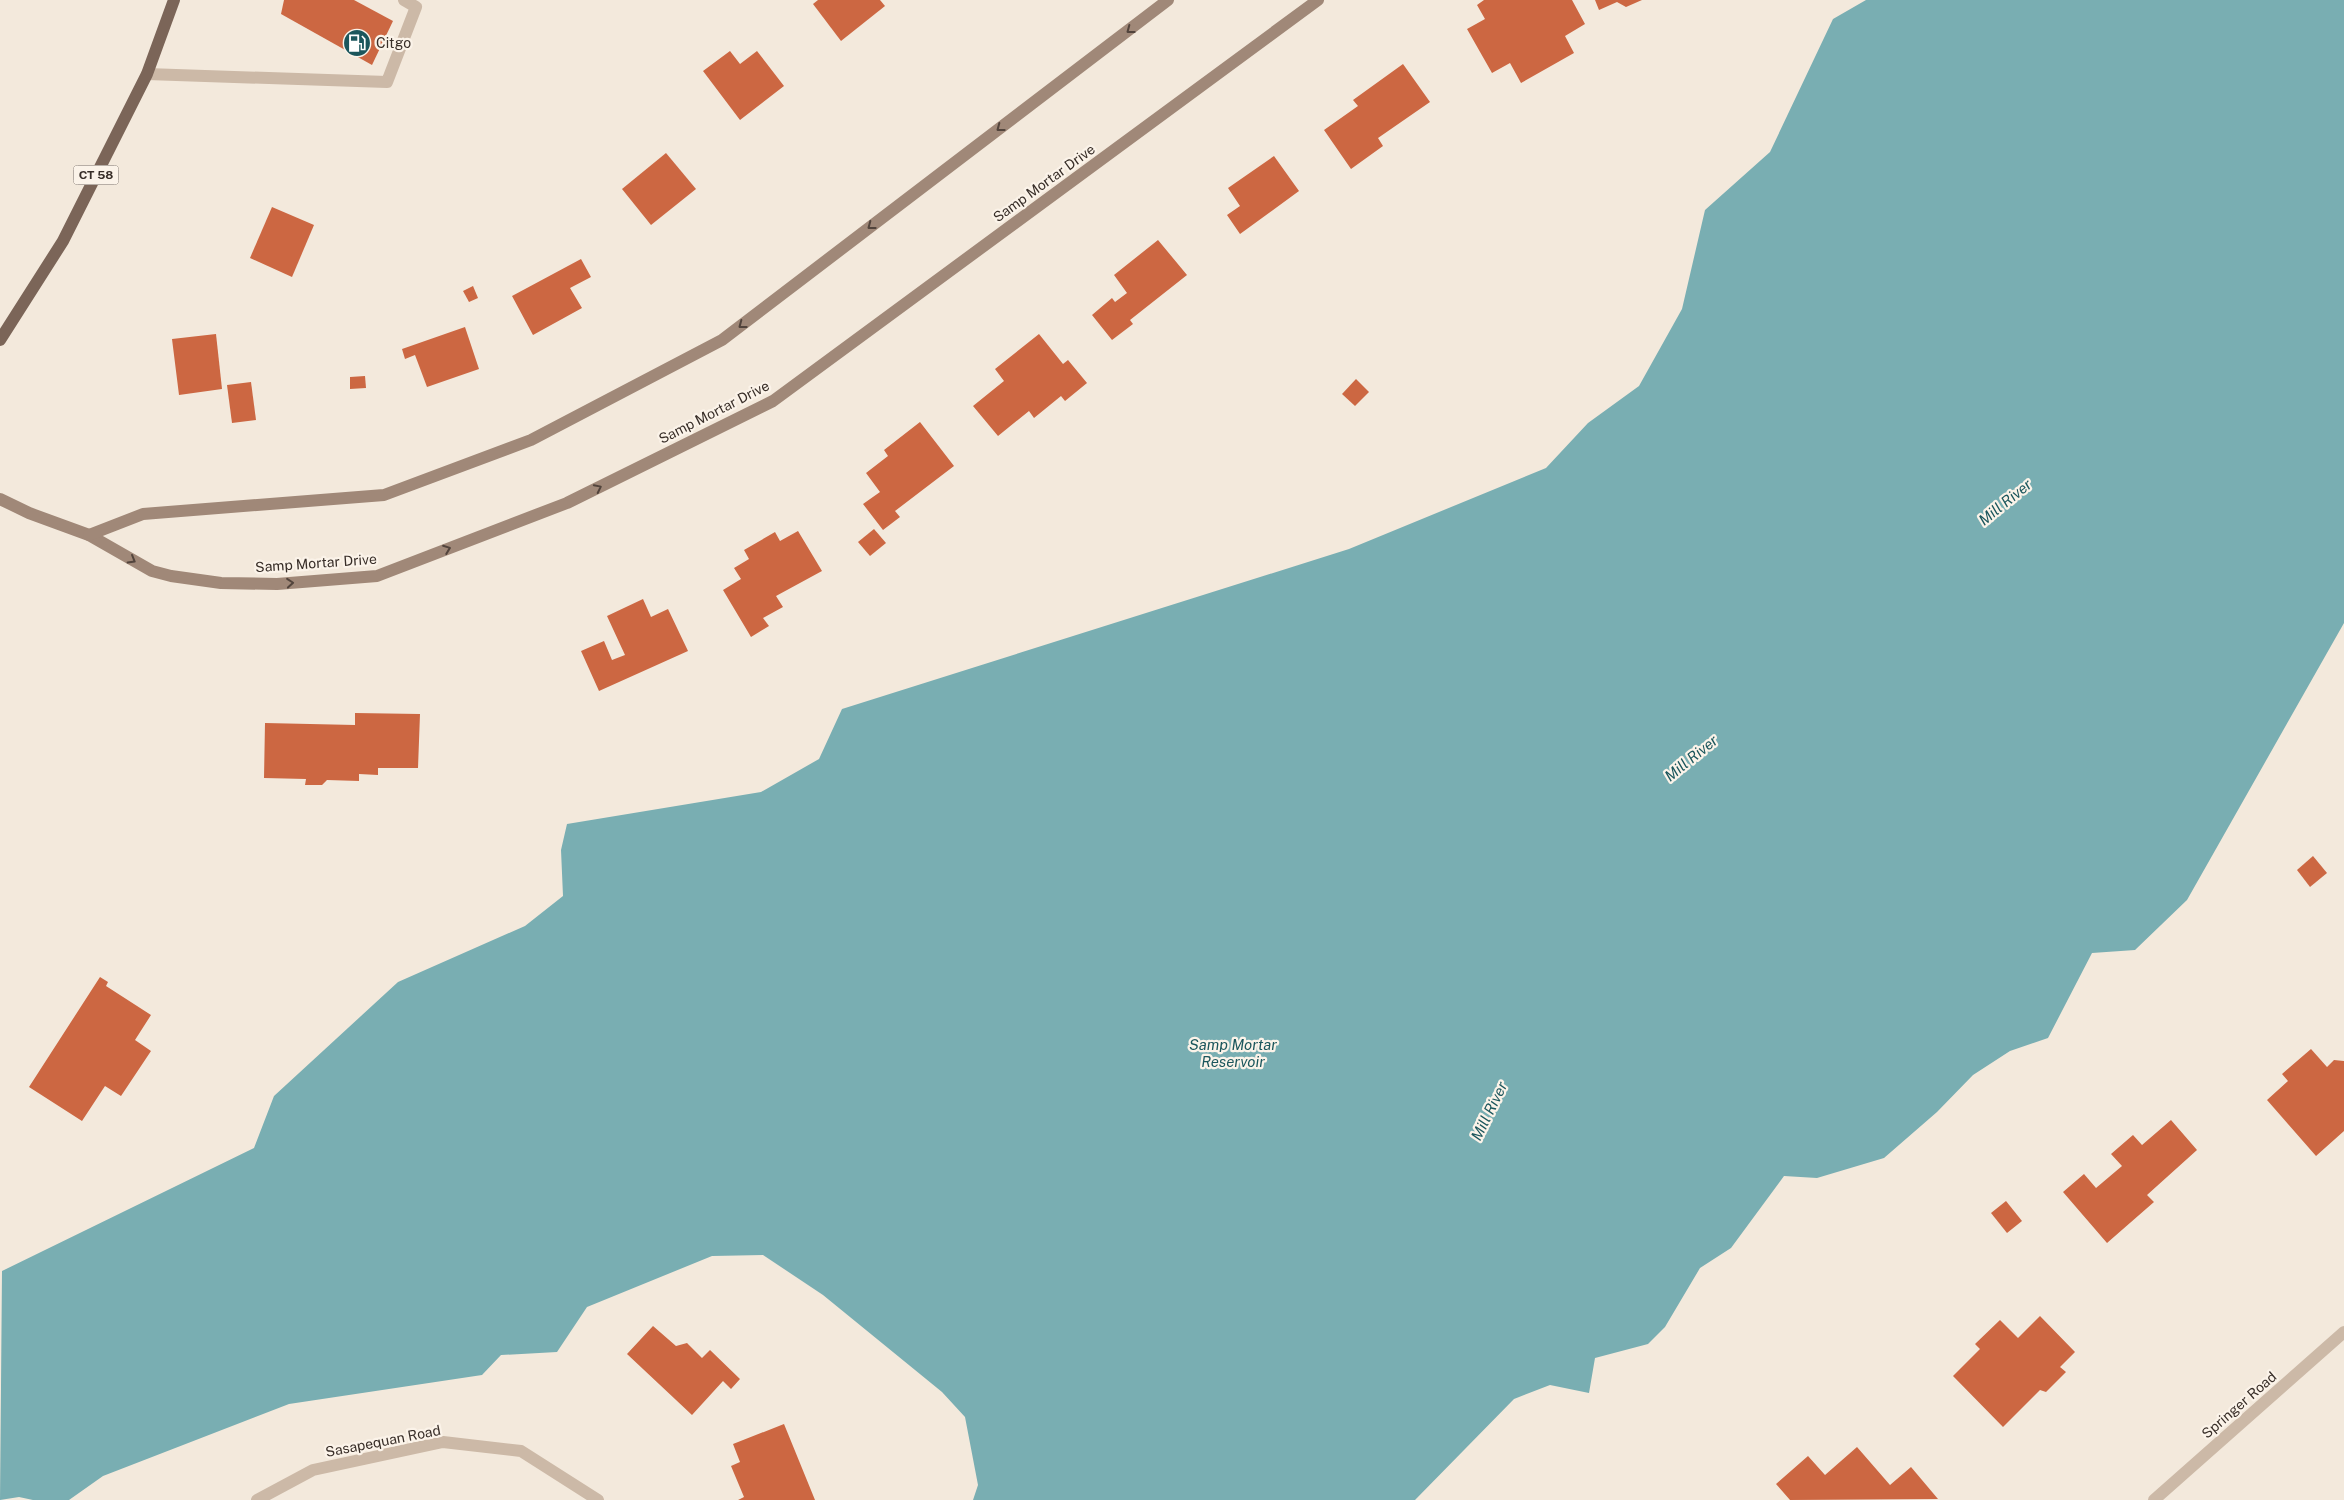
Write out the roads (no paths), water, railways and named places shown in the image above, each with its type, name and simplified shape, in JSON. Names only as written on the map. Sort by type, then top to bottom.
[{"type":"main road","name":"CT 58","points":[[0,340],[63,241],[147,74],[174,0]]},
{"type":"main road","points":[[90,535],[143,514],[384,495],[531,440],[722,340],[1168,0]]},
{"type":"main road","name":"Samp Mortar Drive","points":[[0,499],[29,513],[90,535],[152,571],[221,582],[277,584],[377,576],[567,503],[774,400],[1318,0]]},
{"type":"street","points":[[147,74],[387,82],[416,7],[404,0]]},
{"type":"street","name":"Springer Road","points":[[2154,1500],[2344,1332]]},
{"type":"street","name":"Sasapequan Road","points":[[257,1500],[313,1470],[443,1442],[521,1451],[598,1500]]},
{"type":"water","name":"Samp Mortar Reservoir","points":[[1866,0],[2344,0],[2344,623],[2187,900],[2135,950],[2092,953],[2048,1038],[2010,1051],[1973,1075],[1937,1112],[1884,1158],[1817,1178],[1784,1176],[1731,1248],[1700,1268],[1665,1327],[1648,1344],[1595,1358],[1589,1393],[1550,1385],[1514,1399],[1415,1500],[973,1500],[978,1485],[965,1417],[942,1392],[823,1295],[763,1255],[712,1256],[587,1307],[557,1352],[501,1355],[482,1375],[289,1404],[103,1476],[69,1500],[33,1500],[19,1497],[0,1500],[2,1271],[254,1148],[274,1096],[398,982],[525,926],[563,896],[561,850],[567,824],[761,792],[819,759],[842,709],[1349,549],[1546,468],[1588,423],[1639,386],[1682,309],[1705,210],[1770,152],[1833,19]]},
{"type":"place","name":"Citgo","points":[[357,43]]},
{"type":"water label","name":"Mill River","points":[[2005,502]]},
{"type":"water label","name":"Mill River","points":[[1691,758]]},
{"type":"water label","name":"Mill River","points":[[1489,1111]]}]
